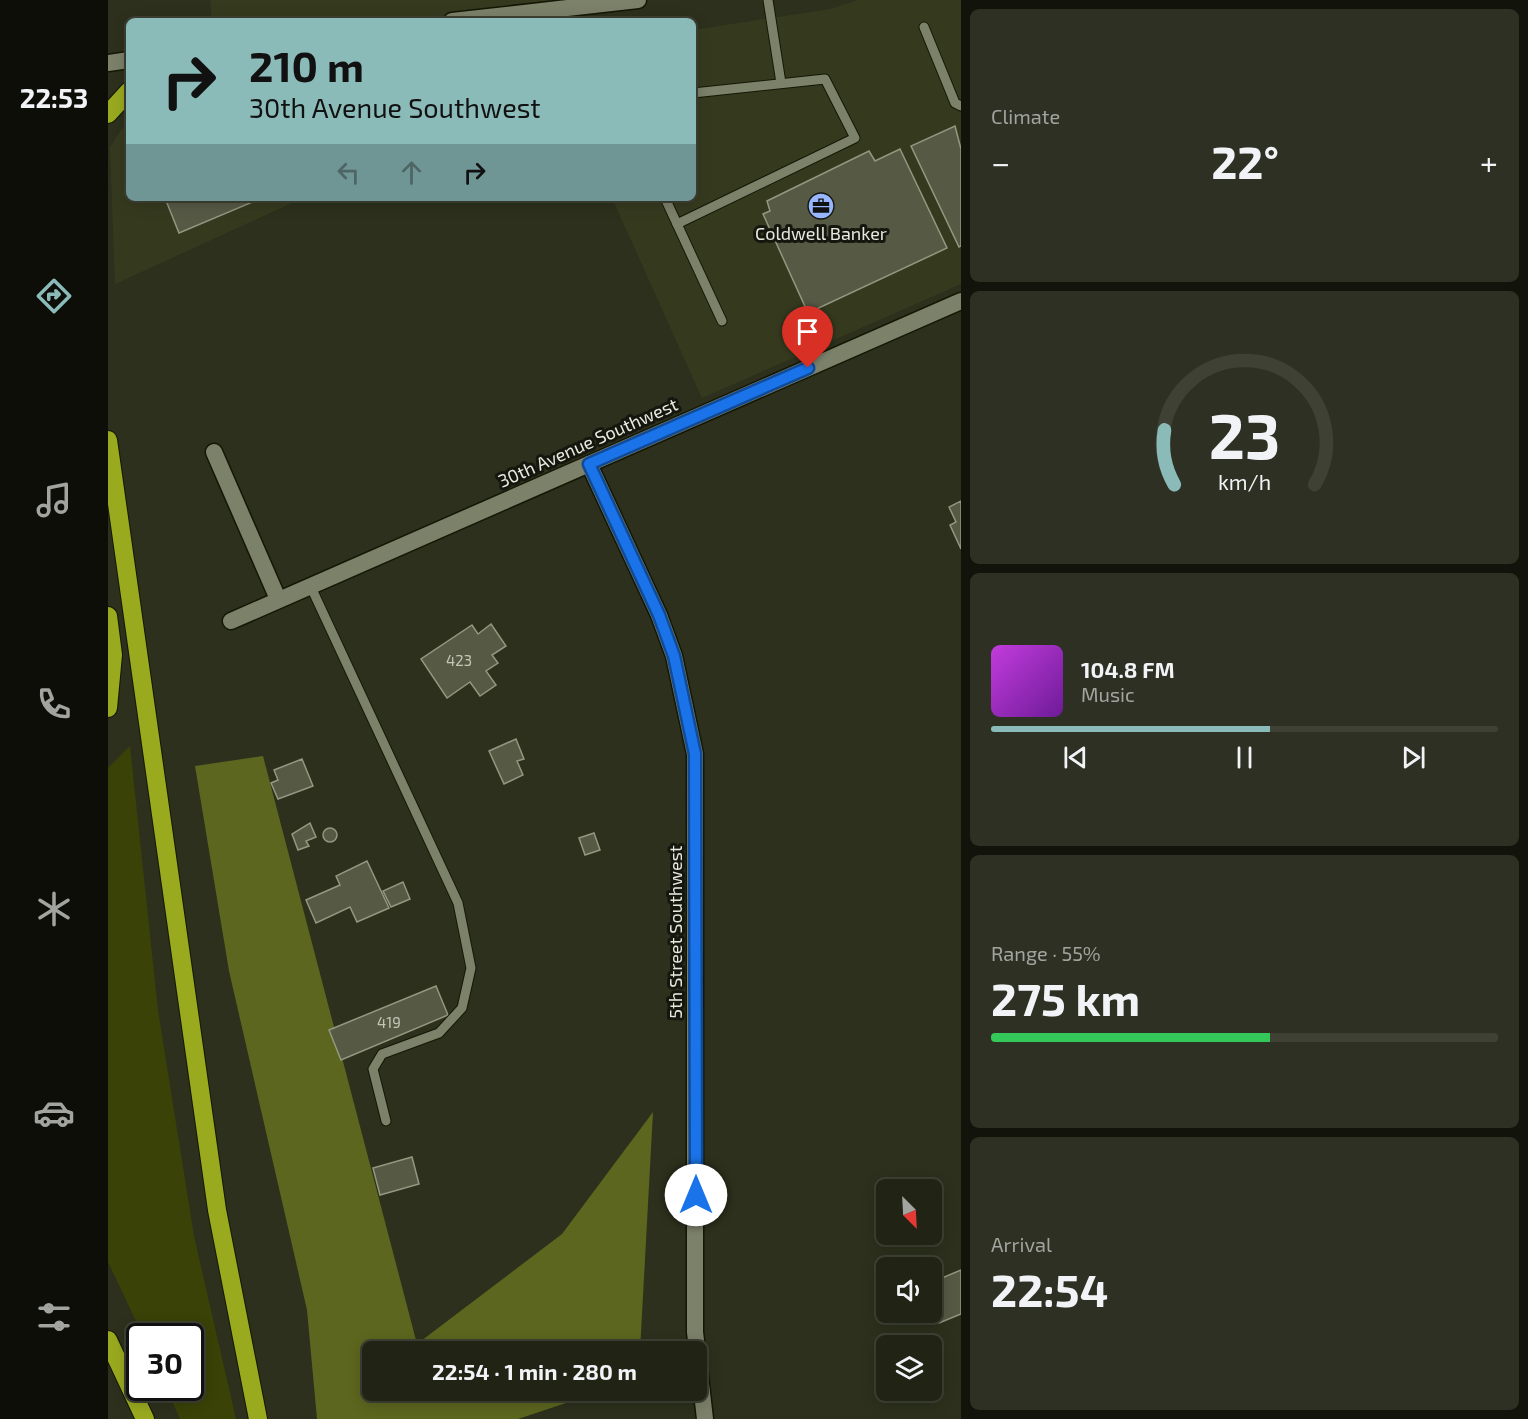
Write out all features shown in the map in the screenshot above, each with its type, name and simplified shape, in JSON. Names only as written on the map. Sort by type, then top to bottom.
[{"type":"highway","points":[[108,114],[126,94]]},
{"type":"highway","points":[[108,440],[215,1199],[258,1419]]},
{"type":"highway","points":[[108,616],[113,655],[108,708]]},
{"type":"highway","points":[[108,1340],[145,1419]]},
{"type":"street","points":[[479,18],[638,0]]},
{"type":"street","points":[[108,63],[126,60]]},
{"type":"street","name":"30th Avenue Southwest","points":[[231,621],[961,301]]},
{"type":"street","points":[[214,452],[278,599]]},
{"type":"street","name":"5th Street Southwest","points":[[589,464],[659,615],[674,656],[695,754],[695,1332],[705,1419]]},
{"type":"lane","points":[[768,0],[781,82]]},
{"type":"lane","points":[[924,27],[955,103],[961,106]]},
{"type":"lane","points":[[677,224],[855,138],[825,79],[696,93]]},
{"type":"lane","points":[[666,201],[722,321]]},
{"type":"lane","points":[[310,585],[458,903],[471,968],[462,1008],[439,1033],[382,1054],[374,1069],[386,1121]]},
{"type":"shaded area","points":[[210,0],[638,0],[479,18],[212,18]]},
{"type":"shaded area","points":[[858,0],[961,0],[961,284],[702,398],[613,201],[696,201],[696,30],[830,9]]},
{"type":"shaded area","points":[[126,123],[126,201],[296,201],[115,284],[110,147]]},
{"type":"green space","points":[[130,746],[158,1010],[194,1236],[236,1419],[180,1419],[172,1401],[204,1401],[204,1323],[137,1323],[108,1262],[108,768]]},
{"type":"green space","points":[[263,756],[416,1341],[362,1341],[362,1401],[572,1401],[518,1419],[317,1419],[307,1310],[229,971],[195,766]]},
{"type":"green space","points":[[653,1112],[641,1341],[421,1341],[562,1234]]},
{"type":"building","points":[[955,126],[961,149],[961,246],[959,247],[911,146]]},
{"type":"building","points":[[900,149],[947,248],[808,313],[763,214],[770,211],[767,201],[869,151],[875,161]]},
{"type":"building","points":[[166,201],[255,201],[179,233]]},
{"type":"building","points":[[961,501],[961,549],[950,525],[956,522],[949,507]]},
{"type":"building","points":[[491,624],[506,646],[492,655],[498,663],[486,671],[496,685],[480,696],[470,682],[447,698],[421,659],[472,625],[478,634]]},
{"type":"building","points":[[516,739],[524,759],[517,761],[523,775],[504,784],[489,751]]},
{"type":"building","points":[[302,759],[313,786],[278,799],[271,783],[278,780],[274,770]]},
{"type":"building","points":[[310,823],[316,837],[306,841],[309,846],[298,850],[292,834]]},
{"type":"building","points":[[330,828],[335,830],[337,835],[335,840],[330,842],[325,840],[323,835],[325,830]]},
{"type":"building","points":[[594,833],[600,850],[585,855],[579,838]]},
{"type":"building","points":[[367,861],[389,908],[357,922],[350,907],[316,923],[306,900],[340,885],[336,876]]},
{"type":"building","points":[[403,882],[410,899],[391,907],[383,891]]},
{"type":"building","points":[[436,986],[448,1015],[341,1060],[329,1030]]},
{"type":"building","points":[[412,1157],[419,1184],[380,1195],[373,1168]]},
{"type":"building","points":[[961,1270],[961,1314],[942,1322],[942,1278]]},
{"type":"place","name":"Coldwell Banker","points":[[821,206]]},
{"type":"route","points":[[696,1195],[695,754],[674,656],[659,615],[589,464],[808,368]]}]
